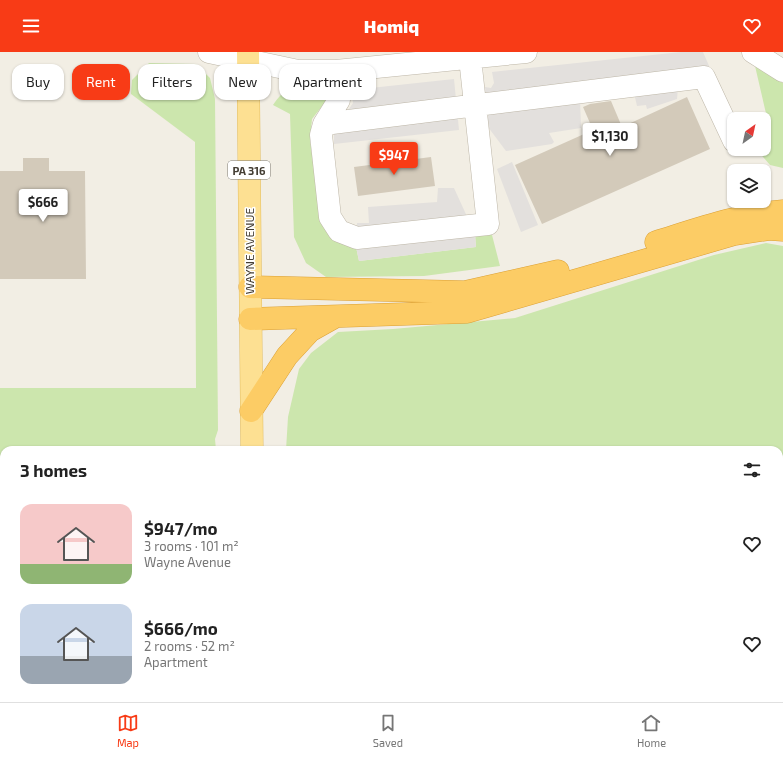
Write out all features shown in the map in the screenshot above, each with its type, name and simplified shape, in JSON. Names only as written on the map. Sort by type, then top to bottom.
[{"type":"highway","points":[[250,288],[465,292],[567,269],[712,224],[761,213],[783,212]]},
{"type":"highway","points":[[250,319],[467,312],[735,234],[769,229],[783,230]]},
{"type":"highway","points":[[251,411],[287,356],[310,331],[336,316]]},
{"type":"main road","name":"WAYNE AVENUE","points":[[248,56],[252,446]]},
{"type":"street","points":[[209,52],[248,56],[279,65]]},
{"type":"street","points":[[376,65],[418,58],[470,58],[526,52]]},
{"type":"street","points":[[753,52],[783,71]]},
{"type":"street","points":[[339,100],[324,124],[321,135],[330,217],[339,232],[357,238],[488,224],[470,58]]},
{"type":"street","points":[[324,124],[704,76],[727,126]]},
{"type":"green space","points":[[149,63],[196,64],[148,64]]},
{"type":"green space","points":[[755,66],[783,83],[783,168],[771,165],[762,156],[771,156],[771,112],[766,112]]},
{"type":"green space","points":[[138,74],[138,99],[131,94],[132,80]]},
{"type":"green space","points":[[206,74],[210,78],[215,100],[218,430],[215,439],[216,446],[0,446],[0,388],[196,388],[195,142],[139,100],[206,100]]},
{"type":"green space","points":[[279,98],[279,100],[326,100],[312,119],[310,140],[320,212],[356,247],[359,261],[476,247],[475,234],[492,235],[500,266],[424,276],[326,277],[306,263],[294,237],[290,114],[273,105]]},
{"type":"green space","points":[[766,243],[783,246],[783,446],[286,446],[288,417],[299,369],[311,353],[338,332],[393,329],[515,318],[714,255]]},
{"type":"shaded area","points":[[681,52],[703,52],[713,75],[678,88],[677,99],[647,109],[646,105],[637,106],[634,93],[580,97],[581,128],[549,133],[554,142],[552,144],[506,151],[488,127],[485,87],[491,88],[494,83],[492,72]]},
{"type":"shaded area","points":[[454,79],[459,130],[334,144],[334,131],[353,103],[353,100],[376,100],[376,87]]},
{"type":"shaded area","points":[[512,162],[538,225],[521,232],[497,169]]},
{"type":"shaded area","points":[[438,188],[454,188],[475,234],[476,247],[359,261],[356,247],[357,223],[369,223],[368,207],[437,202]]},
{"type":"building","points":[[687,97],[710,149],[542,224],[515,165],[593,130],[583,107],[590,104],[611,101],[622,127]]},
{"type":"building","points":[[431,157],[435,186],[358,196],[354,167]]},
{"type":"building","points":[[23,158],[49,158],[49,171],[85,171],[86,279],[0,279],[0,171],[23,171]]}]
